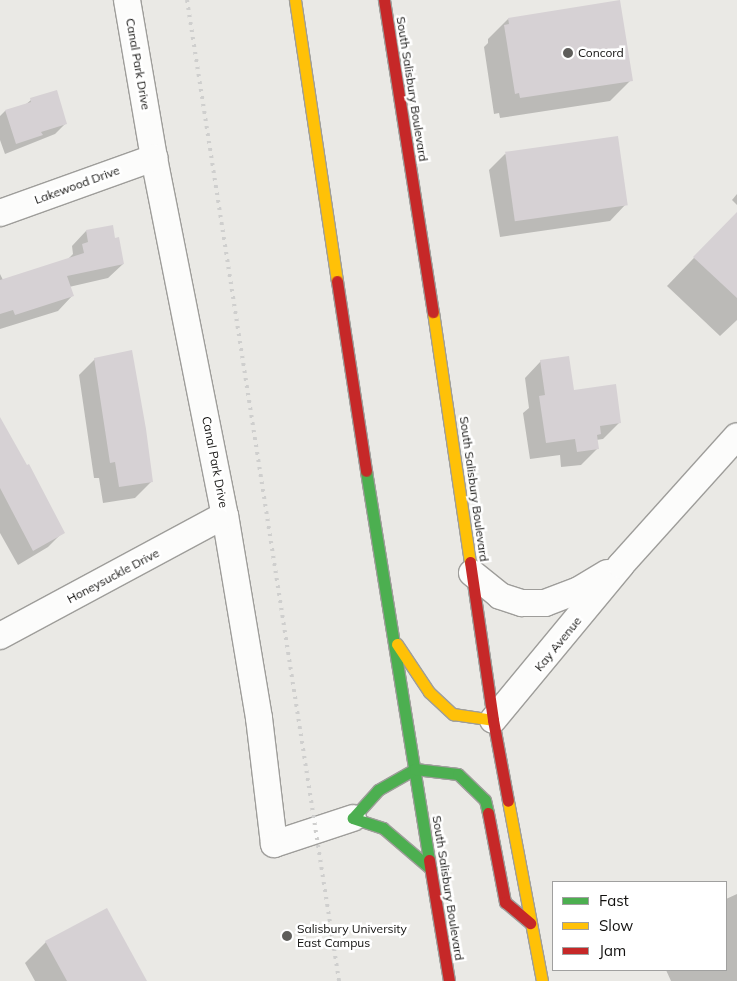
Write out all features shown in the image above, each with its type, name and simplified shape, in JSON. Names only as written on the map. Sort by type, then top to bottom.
[{"type":"main road","name":"South Salisbury Boulevard","points":[[295,0],[392,637],[449,981]]},
{"type":"main road","name":"South Salisbury Boulevard","points":[[384,0],[493,720],[542,981]]},
{"type":"main road","points":[[392,637],[429,692],[453,714],[493,720]]},
{"type":"main road","points":[[430,869],[383,828],[353,818],[378,790],[415,769],[458,774],[485,800],[505,902],[530,923]]},
{"type":"street","name":"Canal Park Drive","points":[[127,0],[154,158],[225,515],[259,718],[274,844],[353,818]]},
{"type":"street","name":"Lakewood Drive","points":[[0,213],[154,158]]},
{"type":"street","name":"Kay Avenue","points":[[493,720],[621,565],[737,436]]},
{"type":"street","name":"Honeysuckle Drive","points":[[1,633],[225,515]]},
{"type":"street","name":"Kay Avenue","points":[[472,573],[500,596],[522,603],[546,603],[579,590],[621,565]]},
{"type":"building","name":"Concord","points":[[620,0],[633,81],[520,98],[519,93],[515,94],[504,25],[509,24],[508,18]]},
{"type":"building","points":[[57,90],[67,124],[41,132],[43,135],[16,144],[5,110],[31,102],[30,98]]},
{"type":"building","points":[[618,136],[628,205],[515,221],[505,152]]},
{"type":"building","points":[[737,212],[737,298],[693,257]]},
{"type":"building","points":[[113,225],[115,238],[119,237],[124,264],[67,276],[74,296],[15,315],[13,310],[0,314],[0,280],[84,253],[82,244],[88,242],[86,230]]},
{"type":"building","points":[[132,350],[153,482],[119,487],[115,462],[110,463],[94,358]]},
{"type":"building","points":[[569,356],[574,390],[616,384],[621,423],[600,426],[601,434],[597,435],[599,449],[577,452],[575,439],[546,443],[539,396],[545,395],[540,360]]},
{"type":"building","points":[[0,417],[27,465],[29,464],[65,533],[33,551],[0,488]]},
{"type":"building","points":[[107,908],[147,981],[67,981],[45,941]]},
{"type":"railway","points":[[187,0],[339,981]]},
{"type":"traffic: fast","points":[[366,471],[429,860]]},
{"type":"traffic: fast","points":[[431,869],[383,828],[353,818],[378,790],[415,769],[458,774],[485,800],[488,813]]},
{"type":"traffic: slow","points":[[295,0],[337,281]]},
{"type":"traffic: slow","points":[[433,312],[470,562]]},
{"type":"traffic: slow","points":[[397,644],[429,692],[453,714],[493,720]]},
{"type":"traffic: slow","points":[[508,801],[542,981]]},
{"type":"traffic: jam","points":[[384,0],[433,312]]},
{"type":"traffic: jam","points":[[337,281],[366,471]]},
{"type":"traffic: jam","points":[[470,562],[493,720],[508,801]]},
{"type":"traffic: jam","points":[[488,813],[505,902],[530,923]]},
{"type":"traffic: jam","points":[[429,860],[449,981]]},
{"type":"place","name":"Concord","points":[[568,53]]},
{"type":"place","name":"Salisbury University East Campus","points":[[287,936]]}]
